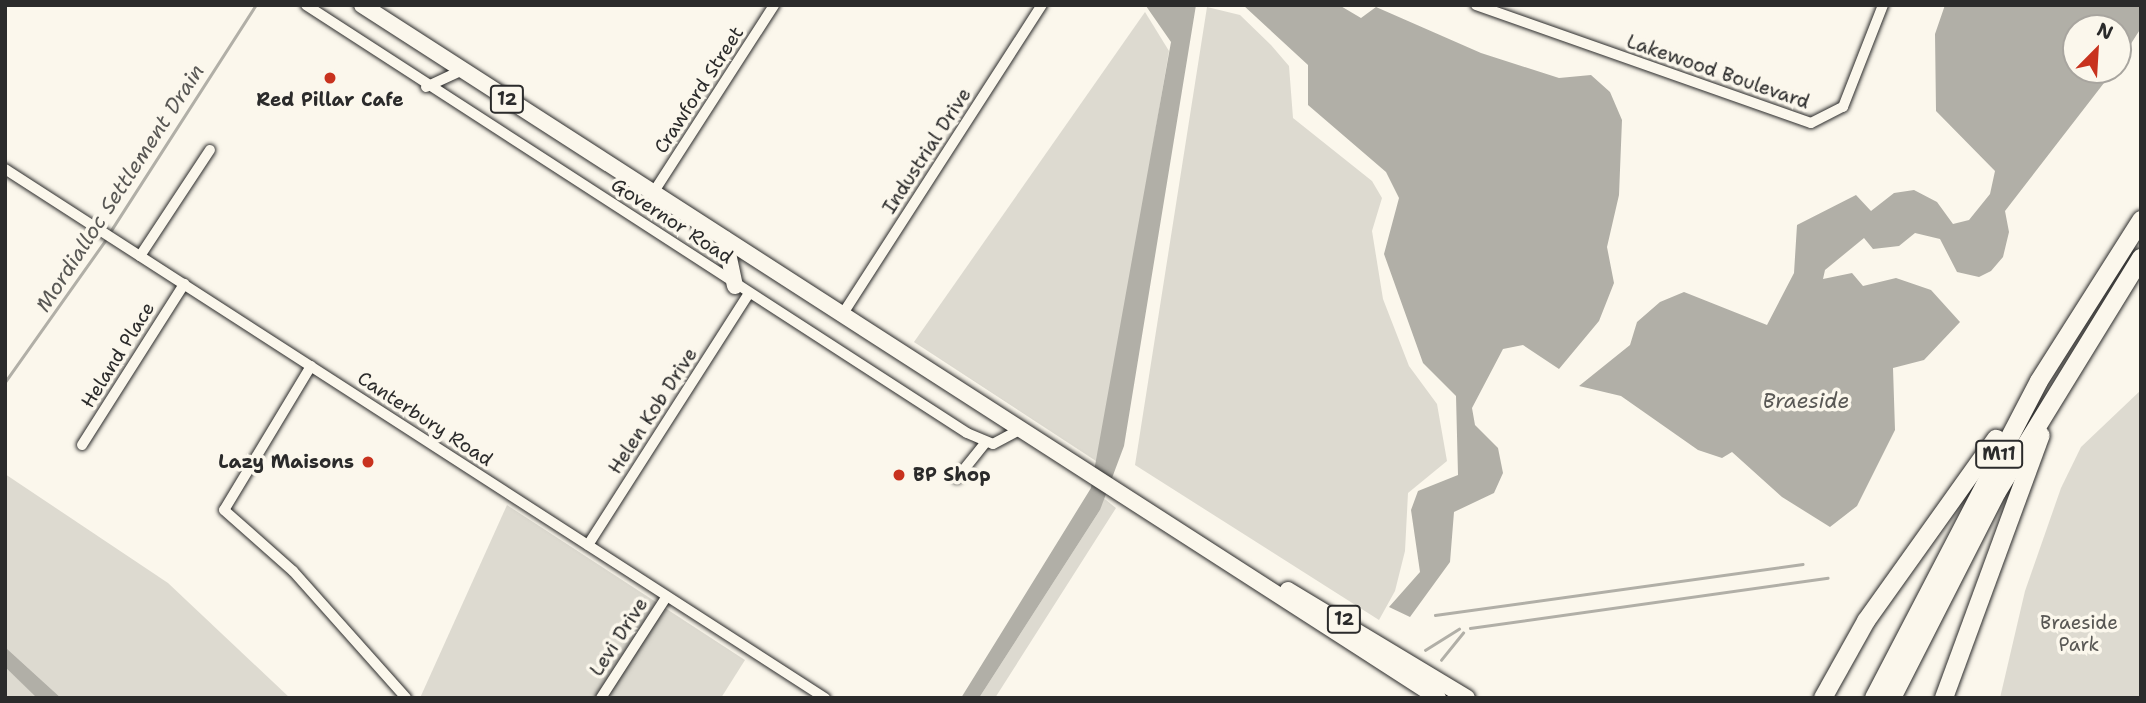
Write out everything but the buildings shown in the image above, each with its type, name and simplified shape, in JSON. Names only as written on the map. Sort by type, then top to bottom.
[{"type":"highway","name":"M11","points":[[1874,698],[2039,381],[2141,220]]},
{"type":"highway","name":"M11","points":[[1892,698],[1997,492],[2141,258]]},
{"type":"highway","points":[[1823,698],[1867,621],[2039,381]]},
{"type":"highway","points":[[1944,698],[2058,392]]},
{"type":"main road","name":"Governor Road","points":[[362,5],[842,315],[1023,428],[1087,474],[1438,698]]},
{"type":"main road","points":[[725,239],[741,291]]},
{"type":"main road","name":"Governor Road","points":[[1214,553],[1367,632],[1467,698]]},
{"type":"street","name":"Governor Road","points":[[306,5],[426,87],[741,291],[986,442]]},
{"type":"street","name":"Crawford Street","points":[[653,193],[774,5]]},
{"type":"street","name":"Industrial Drive","points":[[842,315],[1042,5]]},
{"type":"street","name":"Lakewood Boulevard","points":[[1476,5],[1811,123],[1843,107],[1883,5]]},
{"type":"street","points":[[426,87],[462,70]]},
{"type":"street","points":[[140,256],[210,150]]},
{"type":"street","name":"Canterbury Road","points":[[5,169],[825,698]]},
{"type":"street","name":"Heland Place","points":[[82,445],[184,284]]},
{"type":"street","name":"Helen Kob Drive","points":[[588,545],[741,291]]},
{"type":"street","points":[[311,366],[224,510],[302,580],[406,698]]},
{"type":"street","points":[[957,478],[986,442],[1003,443],[1023,428]]},
{"type":"street","points":[[966,464],[973,436]]},
{"type":"street","name":"Levi Drive","points":[[601,698],[667,596]]},
{"type":"green space","points":[[1207,7],[1240,15],[1271,45],[1289,66],[1293,118],[1372,181],[1382,198],[1372,231],[1383,299],[1409,366],[1437,404],[1447,461],[1408,493],[1405,551],[1395,591],[1379,620],[1135,465]]},
{"type":"green space","points":[[1145,12],[1169,51],[1099,463],[914,342]]},
{"type":"green space","name":"Braeside Park","points":[[2141,390],[2141,698],[2000,698],[2025,591],[2061,488],[2081,447]]},
{"type":"green space","points":[[5,474],[168,583],[290,698],[61,698],[5,647]]},
{"type":"green space","points":[[1101,496],[1116,508],[995,698],[979,698],[1100,510]]},
{"type":"green space","points":[[507,505],[745,660],[721,698],[420,698]]},
{"type":"green space","points":[[5,667],[38,698],[5,698]]},
{"type":"water","points":[[1196,5],[1124,446],[1100,510],[979,698],[961,698],[1091,488],[1171,42],[1146,6]]},
{"type":"water","points":[[1243,5],[1339,5],[1361,18],[1376,7],[1481,53],[1559,78],[1591,75],[1610,92],[1622,120],[1619,195],[1607,247],[1614,283],[1599,321],[1559,369],[1523,345],[1503,349],[1472,408],[1475,425],[1498,448],[1503,473],[1494,493],[1454,512],[1450,562],[1410,617],[1389,607],[1420,572],[1411,510],[1418,491],[1458,475],[1456,396],[1423,363],[1384,254],[1399,198],[1386,172],[1308,105],[1308,65]]},
{"type":"water","name":"Braeside","points":[[1945,5],[2141,5],[2141,28],[2132,42],[2132,14],[2062,14],[2062,84],[2103,84],[2005,211],[2009,232],[2003,257],[1991,271],[1979,277],[1957,272],[1940,239],[1915,233],[1899,246],[1873,249],[1864,238],[1825,270],[1823,279],[1852,273],[1863,286],[1896,278],[1931,290],[1960,322],[1924,360],[1893,368],[1895,430],[1857,506],[1830,527],[1782,497],[1732,452],[1722,458],[1698,450],[1621,396],[1579,386],[1630,345],[1637,322],[1660,302],[1684,292],[1767,325],[1794,273],[1797,225],[1856,195],[1871,211],[1894,193],[1914,190],[1937,202],[1953,224],[1969,220],[1990,194],[1995,171],[1936,111],[1935,34]]},
{"type":"water","points":[[5,647],[61,698],[37,698],[5,667]]},
{"type":"waterway","name":"Mordialloc Settlement Drain","points":[[110,232],[256,5]]},
{"type":"waterway","points":[[5,382],[107,238]]},
{"type":"waterway","points":[[1435,615],[1802,564]]},
{"type":"waterway","points":[[1470,628],[1828,578]]},
{"type":"waterway","points":[[1425,650],[1459,629]]},
{"type":"waterway","points":[[1441,660],[1463,633]]},
{"type":"place","name":"Red Pillar Cafe","points":[[330,78]]},
{"type":"place","name":"Lazy Maisons","points":[[368,462]]},
{"type":"place","name":"BP Shop","points":[[899,475]]}]
